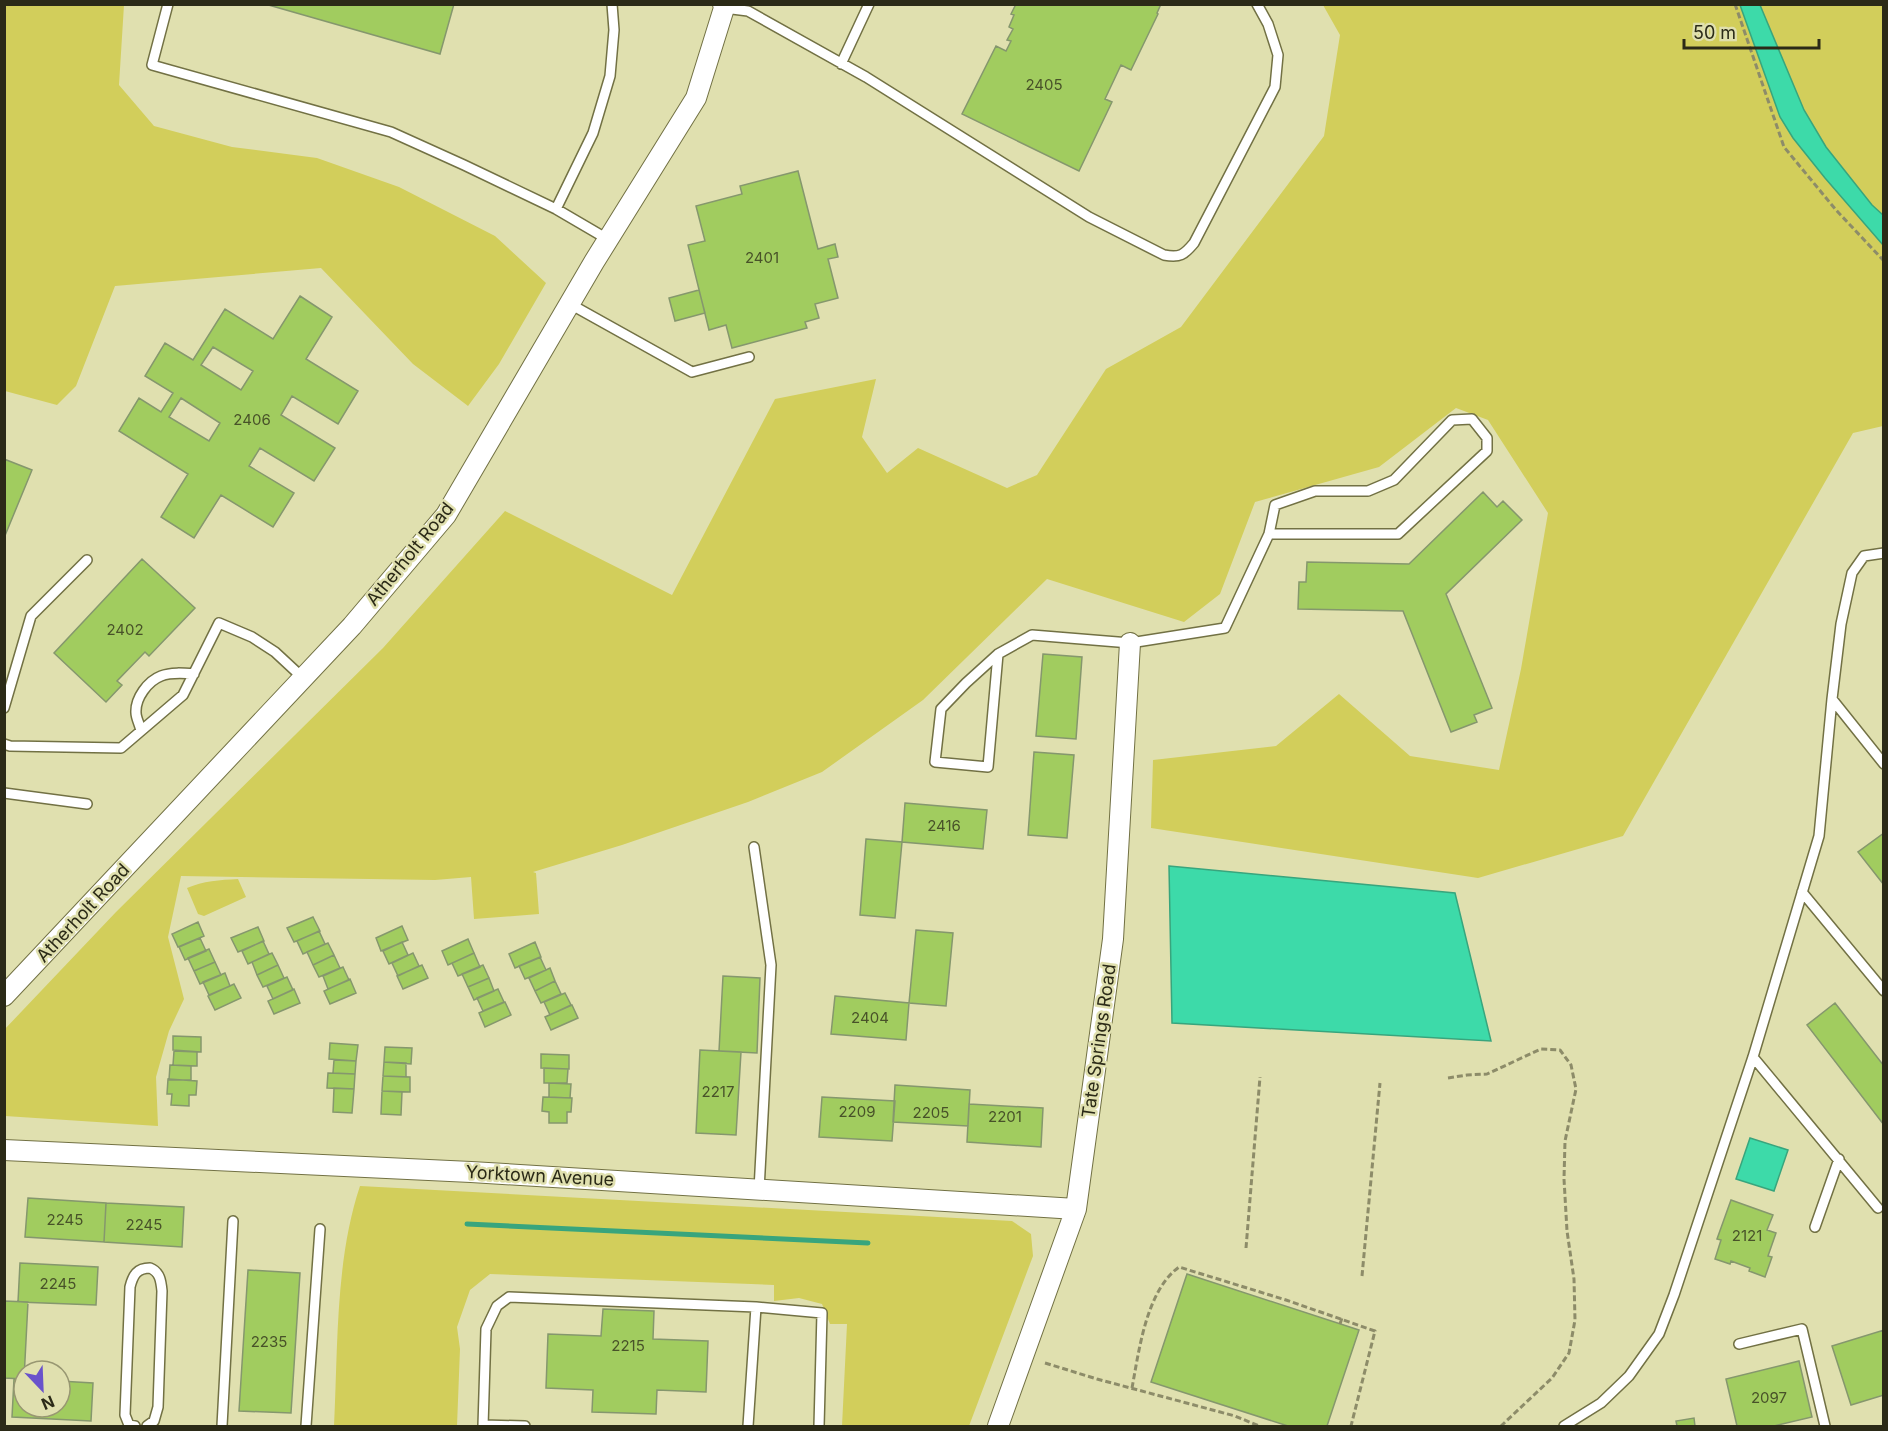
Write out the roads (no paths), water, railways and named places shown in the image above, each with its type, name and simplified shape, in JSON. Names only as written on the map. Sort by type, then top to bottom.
[{"type":"street","name":"Atherholt Road","points":[[4,996],[352,626],[446,514],[570,304],[696,98],[723,6]]},
{"type":"street","name":"Tate Springs Road","points":[[998,1426],[1076,1209],[1113,939],[1130,643]]},
{"type":"street","name":"Yorktown Avenue","points":[[4,1150],[480,1173],[1076,1209]]},
{"type":"lane","points":[[168,4],[152,65],[391,132],[556,209],[609,240]]},
{"type":"lane","points":[[556,209],[593,133],[610,76],[615,30],[612,4]]},
{"type":"lane","points":[[841,64],[869,4]]},
{"type":"lane","points":[[723,6],[748,11],[841,64],[1089,217],[1164,255],[1175,257],[1186,253],[1194,243],[1275,87],[1278,55],[1268,24],[1257,4]]},
{"type":"lane","points":[[570,304],[692,372],[749,357]]},
{"type":"lane","points":[[998,654],[988,767],[935,762],[941,709],[998,654],[1032,635],[1130,643],[1224,628],[1269,534],[1275,505],[1315,491],[1368,491],[1394,480],[1452,420],[1472,419],[1487,438],[1487,451],[1398,534],[1269,534]]},
{"type":"lane","points":[[1564,1426],[1600,1403],[1629,1376],[1659,1334],[1674,1295],[1753,1057],[1819,836],[1841,624],[1852,573],[1864,556],[1884,553]]},
{"type":"lane","points":[[4,708],[31,616],[87,560]]},
{"type":"lane","points":[[4,744],[121,748],[183,695],[219,623],[252,637],[275,652],[303,678]]},
{"type":"lane","points":[[141,731],[136,713],[139,698],[147,685],[161,676],[178,673],[194,674]]},
{"type":"lane","points":[[1832,699],[1884,764]]},
{"type":"lane","points":[[4,793],[87,804]]},
{"type":"lane","points":[[754,847],[771,965],[759,1190]]},
{"type":"lane","points":[[1802,892],[1884,991]]},
{"type":"lane","points":[[1753,1057],[1878,1208]]},
{"type":"lane","points":[[1815,1227],[1839,1159]]},
{"type":"lane","points":[[222,1426],[233,1221]]},
{"type":"lane","points":[[306,1426],[320,1229]]},
{"type":"lane","points":[[135,1426],[129,1425],[125,1415],[130,1287],[138,1270],[150,1268],[158,1274],[162,1281],[162,1291],[159,1407],[154,1421],[147,1426]]},
{"type":"lane","points":[[525,1426],[483,1426],[486,1329],[497,1306],[509,1297],[756,1306],[822,1313],[819,1426]]},
{"type":"lane","points":[[748,1426],[756,1306]]},
{"type":"lane","points":[[1739,1344],[1802,1329],[1825,1426]]},
{"type":"waterway","points":[[467,1224],[868,1243]]}]
